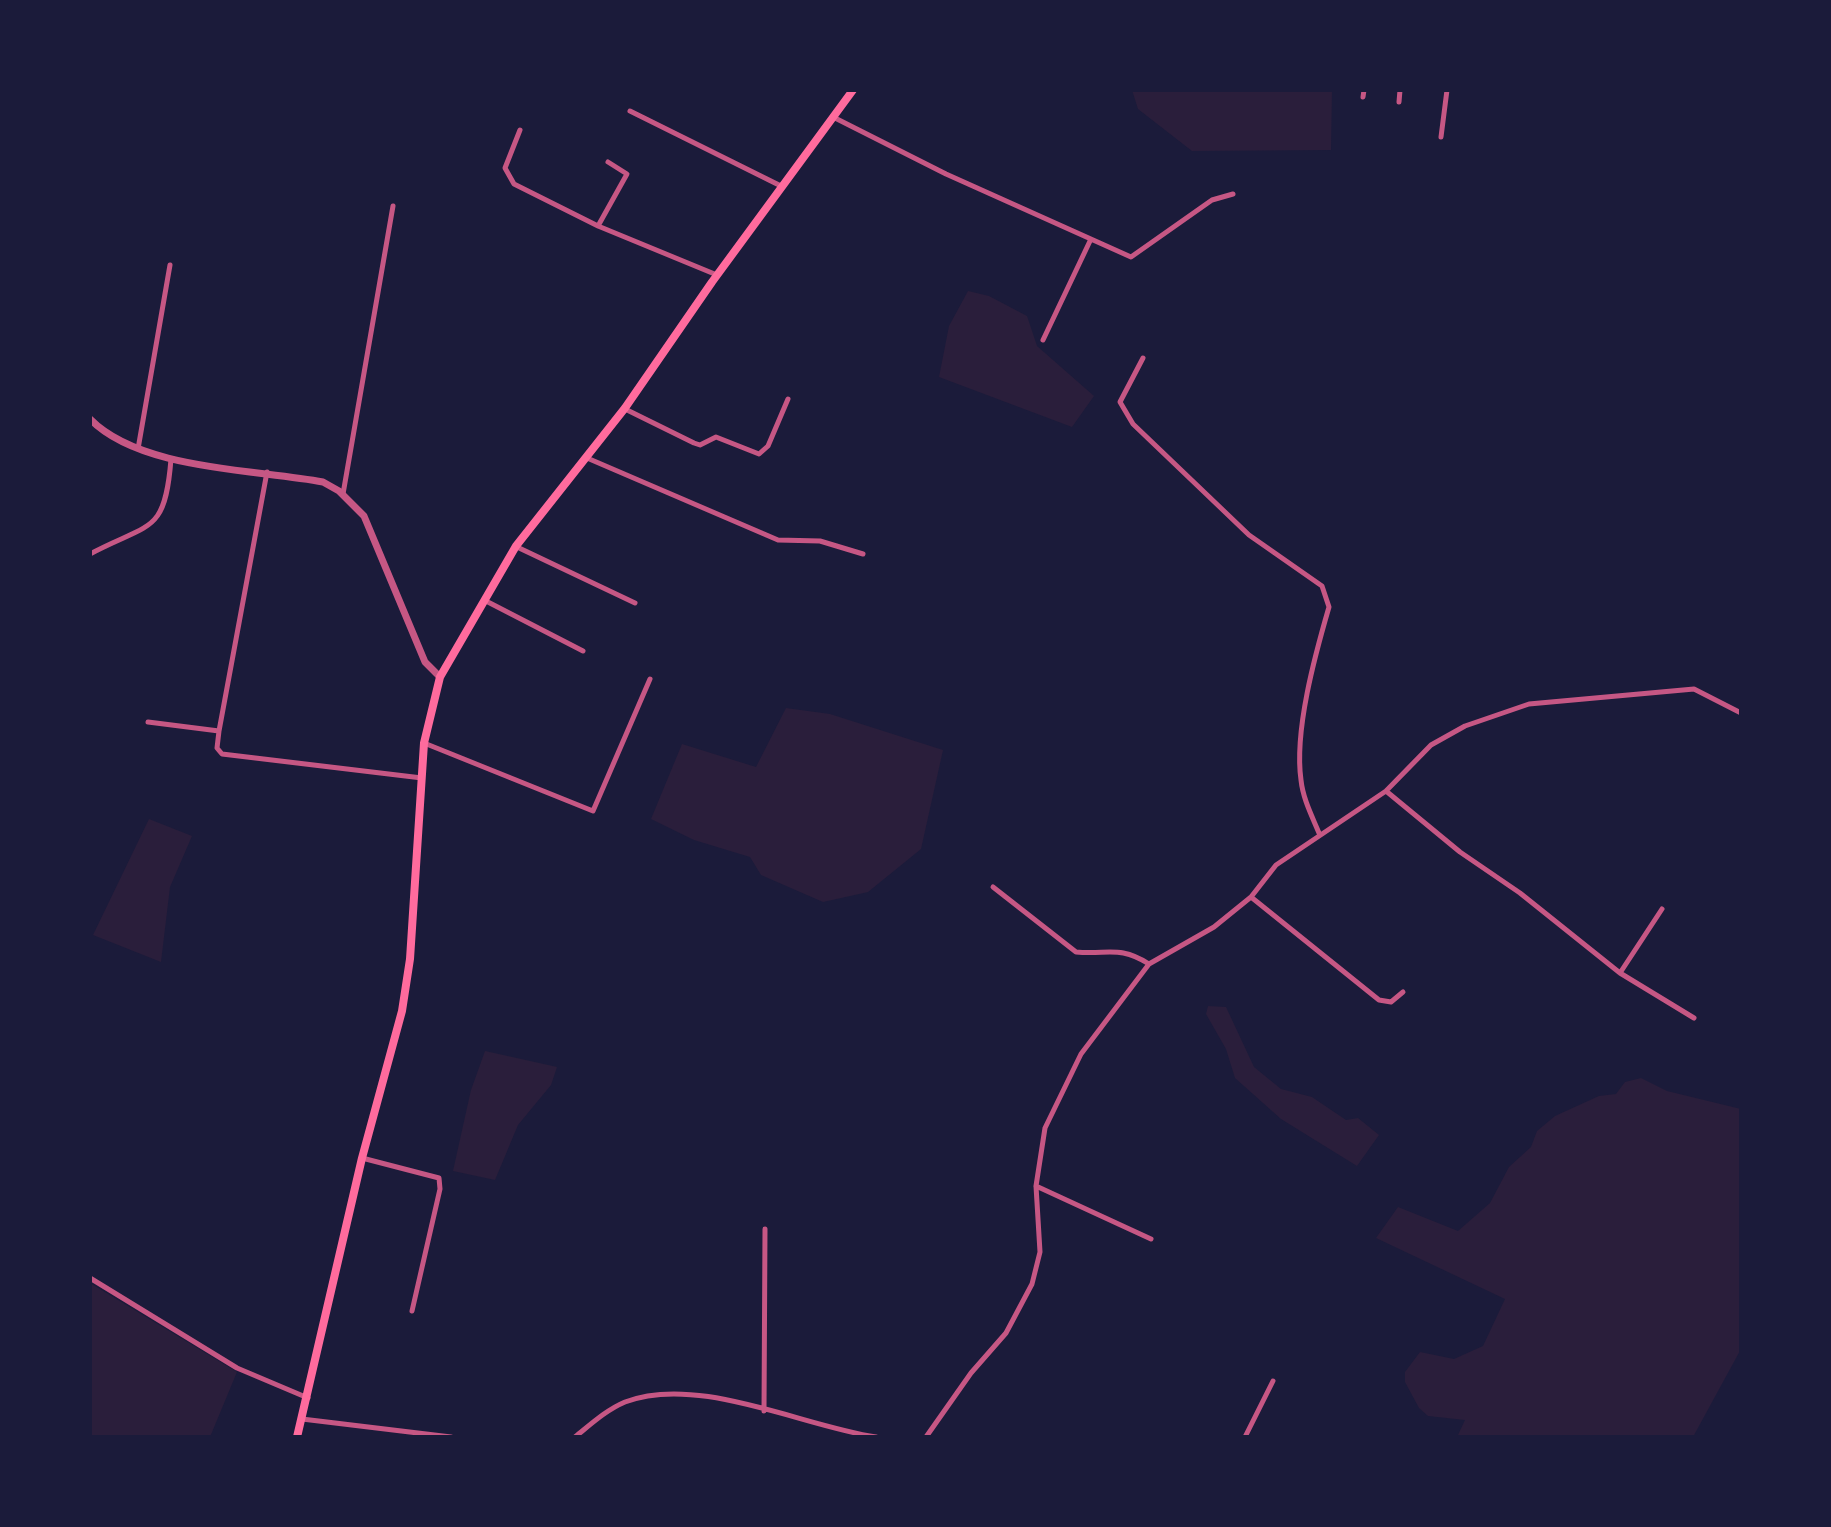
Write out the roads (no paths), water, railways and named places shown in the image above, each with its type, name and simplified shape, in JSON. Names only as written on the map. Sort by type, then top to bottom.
[{"type":"main road","points":[[297,1437],[309,1398],[362,1158],[395,1037],[410,959],[424,743],[428,716],[440,677],[516,546],[625,408],[717,275],[853,90]]},
{"type":"street","points":[[1399,102],[1400,90]]},
{"type":"street","points":[[1441,137],[1447,90]]},
{"type":"street","points":[[630,111],[781,186]]},
{"type":"street","points":[[832,116],[946,174],[1090,241],[1135,257],[1212,200],[1233,194]]},
{"type":"street","points":[[520,130],[506,160],[509,179],[598,226],[717,275]]},
{"type":"street","points":[[598,226],[627,174],[625,169],[608,162]]},
{"type":"street","points":[[342,495],[393,206]]},
{"type":"street","points":[[1043,340],[1090,241]]},
{"type":"street","points":[[138,450],[170,265]]},
{"type":"street","points":[[1143,358],[1120,402],[1133,424],[1227,515],[1322,586],[1328,596],[1329,607],[1305,709],[1300,777],[1305,800],[1319,833]]},
{"type":"street","points":[[625,408],[694,443],[700,445],[716,437],[759,454],[768,446],[788,399]]},
{"type":"street","points":[[90,419],[104,434],[138,450],[171,459],[323,482],[342,495],[364,516],[425,662],[440,677]]},
{"type":"street","points":[[587,458],[778,540],[820,541],[863,554]]},
{"type":"street","points":[[90,554],[151,525],[161,514],[168,499],[171,459]]},
{"type":"street","points":[[267,472],[217,748],[222,754],[423,778]]},
{"type":"street","points":[[516,546],[635,603]]},
{"type":"street","points":[[483,599],[583,651]]},
{"type":"street","points":[[424,743],[593,811],[650,679]]},
{"type":"street","points":[[926,1437],[971,1373],[1006,1333],[1032,1284],[1040,1252],[1036,1186],[1045,1128],[1081,1054],[1149,964],[1214,927],[1251,897],[1276,865],[1319,833],[1386,791],[1431,745],[1465,726],[1529,704],[1694,689],[1741,713]]},
{"type":"street","points":[[148,722],[219,731]]},
{"type":"street","points":[[1386,791],[1460,852],[1520,893],[1620,973],[1694,1018]]},
{"type":"street","points":[[993,887],[1076,952],[1117,950],[1134,954],[1149,964]]},
{"type":"street","points":[[1251,897],[1379,1000],[1391,1002],[1403,992]]},
{"type":"street","points":[[1620,973],[1662,909]]},
{"type":"street","points":[[362,1158],[439,1178],[440,1189],[412,1311]]},
{"type":"street","points":[[1036,1186],[1151,1239]]},
{"type":"street","points":[[764,1411],[765,1229]]},
{"type":"street","points":[[90,1278],[237,1368],[309,1398]]},
{"type":"street","points":[[1245,1437],[1273,1381]]},
{"type":"street","points":[[575,1437],[613,1408],[637,1400],[709,1396],[876,1437]]},
{"type":"street","points":[[302,1419],[451,1437]]}]
